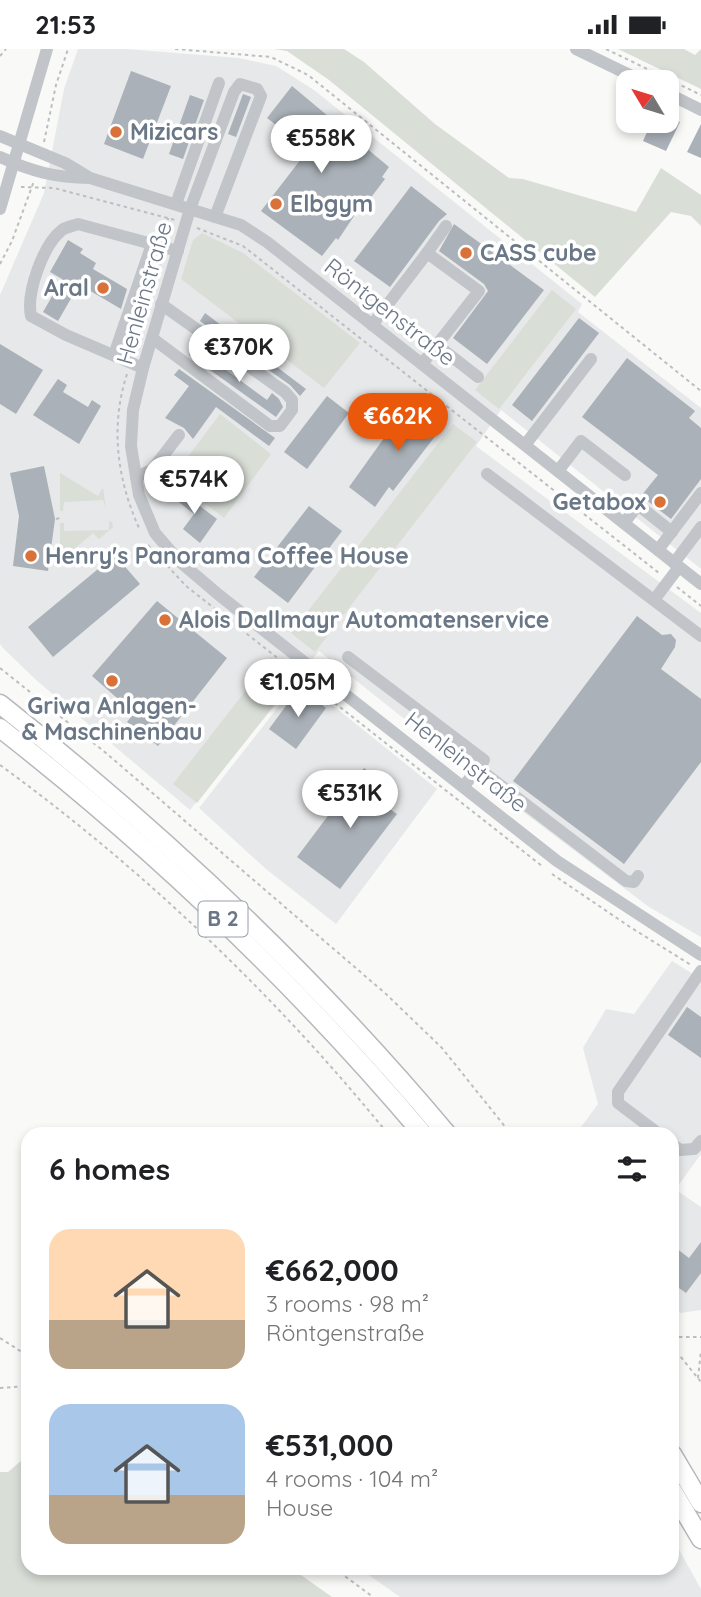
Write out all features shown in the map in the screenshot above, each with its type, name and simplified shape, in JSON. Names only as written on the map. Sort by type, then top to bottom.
[{"type":"highway","name":"B 2","points":[[0,704],[153,830],[251,921],[364,1038],[441,1127]]},
{"type":"highway","name":"B 2","points":[[0,728],[131,835],[196,894],[324,1021],[417,1127]]},
{"type":"highway","points":[[679,1466],[701,1503]]},
{"type":"highway","points":[[679,1502],[701,1539]]},
{"type":"street","points":[[0,209],[47,49]]},
{"type":"street","points":[[576,49],[619,70]]},
{"type":"street","points":[[176,204],[219,83]]},
{"type":"street","name":"Henleinstraße","points":[[215,216],[261,96],[257,89],[240,84],[234,92],[190,209],[152,338],[136,365],[131,446],[139,495],[155,533],[178,561],[558,861],[701,955]]},
{"type":"street","points":[[679,99],[701,110]]},
{"type":"street","name":"Röntgenstraße","points":[[0,136],[42,153],[90,178],[241,225],[267,241],[701,584]]},
{"type":"street","name":"Röntgenstraße","points":[[0,157],[62,178],[90,178]]},
{"type":"street","points":[[136,365],[66,335],[31,316],[29,296],[50,247],[63,230],[78,224],[178,251]]},
{"type":"street","points":[[372,324],[446,226]]},
{"type":"street","points":[[114,355],[158,246]]},
{"type":"street","points":[[422,364],[479,291],[427,253]]},
{"type":"street","points":[[152,338],[270,426],[280,426],[292,410],[292,400],[285,392],[161,304]]},
{"type":"street","points":[[437,345],[478,377]]},
{"type":"street","points":[[525,445],[591,359]]},
{"type":"street","points":[[136,477],[152,470],[179,435]]},
{"type":"street","points":[[558,471],[581,441],[625,475]]},
{"type":"street","points":[[487,474],[701,636]]},
{"type":"street","points":[[658,550],[701,493]]},
{"type":"street","points":[[624,523],[638,505],[672,532]]},
{"type":"street","points":[[654,600],[669,581],[676,565],[701,527]]},
{"type":"street","points":[[348,657],[484,760],[464,786]]},
{"type":"street","points":[[478,768],[626,881],[634,882],[638,876]]},
{"type":"street","points":[[650,1127],[618,1103],[618,1092],[701,971]]},
{"type":"street","points":[[679,1149],[694,1149],[701,1141]]},
{"type":"path","points":[[0,56],[6,49]]},
{"type":"path","points":[[42,153],[56,85],[68,49]]},
{"type":"path","points":[[175,49],[271,57],[308,75],[701,391]]},
{"type":"path","points":[[606,49],[701,95]]},
{"type":"path","points":[[0,264],[32,187],[54,188],[87,195],[168,218],[243,246],[701,606]]},
{"type":"path","points":[[168,218],[170,225],[158,246],[136,365],[123,385],[117,430],[119,468],[127,501],[142,536],[162,563],[186,586],[524,852],[589,900],[701,971]]},
{"type":"path","points":[[0,668],[106,753],[386,994],[442,1048],[505,1127]]},
{"type":"path","points":[[0,765],[168,904],[284,1016],[382,1127]]},
{"type":"path","points":[[679,1337],[701,1337]]},
{"type":"path","points":[[0,1338],[21,1352]]},
{"type":"path","points":[[698,1379],[701,1351]]},
{"type":"path","points":[[679,1355],[701,1383]]},
{"type":"path","points":[[0,1388],[21,1386]]},
{"type":"path","points":[[343,1575],[373,1597]]},
{"type":"shaded area","points":[[78,49],[126,49],[239,58],[276,66],[314,90],[582,304],[578,312],[701,408],[701,569],[501,410],[476,446],[701,613],[701,937],[649,907],[481,780],[319,651],[190,810],[36,680],[0,644],[0,295],[44,193],[64,89]]},
{"type":"shaded area","points":[[274,49],[344,49],[364,62],[435,124],[509,178],[523,179],[636,212],[661,168],[701,195],[701,226],[691,216],[671,212],[595,297],[329,80],[287,51]]},
{"type":"shaded area","points":[[618,49],[684,49],[695,55],[701,49],[701,89],[679,78],[679,70],[662,70]]},
{"type":"shaded area","points":[[202,233],[243,253],[360,343],[324,388],[181,279],[193,240]]},
{"type":"shaded area","points":[[552,290],[576,309],[499,409],[475,390]]},
{"type":"shaded area","points":[[220,414],[271,454],[224,518],[172,478]]},
{"type":"shaded area","points":[[453,424],[477,442],[315,652],[291,633]]},
{"type":"shaded area","points":[[60,473],[98,496],[103,488],[106,509],[103,500],[64,502],[63,511],[60,511]]},
{"type":"shaded area","points":[[109,521],[113,527],[99,539],[93,533],[60,561],[60,523],[64,523],[64,531],[109,530]]},
{"type":"shaded area","points":[[271,658],[296,677],[197,803],[173,784]]},
{"type":"shaded area","points":[[300,679],[437,789],[336,924],[266,869],[199,808]]},
{"type":"shaded area","points":[[672,961],[701,979],[701,1154],[679,1184],[679,1127],[581,1127],[598,1104],[583,1048],[606,1009],[634,1014]]},
{"type":"shaded area","points":[[679,1192],[701,1207],[701,1310],[680,1313]]},
{"type":"shaded area","points":[[21,1461],[21,1575],[301,1575],[332,1597],[0,1597],[0,1472],[8,1472]]},
{"type":"shaded area","points":[[679,1550],[701,1589],[701,1597],[400,1597],[369,1575],[679,1575]]},
{"type":"building","points":[[131,71],[171,86],[143,159],[104,144]]},
{"type":"building","points":[[292,86],[389,167],[382,177],[385,179],[369,200],[366,198],[338,240],[336,238],[322,256],[261,211],[308,150],[267,118]]},
{"type":"building","points":[[243,94],[251,97],[236,137],[228,134]]},
{"type":"building","points":[[190,95],[204,100],[183,159],[169,154]]},
{"type":"building","points":[[701,124],[701,158],[687,152]]},
{"type":"building","points":[[647,133],[675,133],[666,151],[643,141]]},
{"type":"building","points":[[411,186],[447,214],[390,287],[354,261]]},
{"type":"building","points":[[454,224],[544,290],[487,364],[453,338],[488,291],[484,284],[439,251]]},
{"type":"building","points":[[68,240],[83,249],[80,253],[96,263],[93,269],[127,289],[121,309],[82,286],[76,297],[73,295],[58,321],[43,312],[62,279],[50,272]]},
{"type":"building","points":[[205,313],[306,389],[300,396],[290,385],[200,321]]},
{"type":"building","points":[[579,318],[599,333],[532,421],[512,405]]},
{"type":"building","points":[[0,344],[43,370],[16,414],[0,404]]},
{"type":"building","points":[[195,347],[267,400],[272,393],[279,399],[283,407],[276,417],[189,355]]},
{"type":"building","points":[[627,358],[695,411],[689,418],[701,428],[701,479],[671,519],[641,496],[658,475],[582,417]]},
{"type":"building","points":[[179,369],[275,438],[269,446],[216,407],[193,439],[184,428],[165,418],[189,386],[174,375]]},
{"type":"building","points":[[58,379],[67,385],[63,392],[88,407],[92,400],[101,406],[79,444],[33,415]]},
{"type":"building","points":[[327,396],[349,413],[307,469],[284,452]]},
{"type":"building","points":[[416,399],[446,422],[393,491],[389,487],[375,507],[349,487],[402,413],[404,414]]},
{"type":"building","points":[[44,466],[55,519],[48,571],[13,566],[19,516],[10,473]]},
{"type":"building","points":[[172,485],[217,519],[200,543],[183,529],[194,514],[166,492]]},
{"type":"building","points":[[309,506],[342,531],[288,603],[254,577]]},
{"type":"building","points":[[115,555],[140,584],[53,657],[28,627]]},
{"type":"building","points":[[157,601],[227,658],[158,746],[127,722],[134,713],[92,676]]},
{"type":"building","points":[[637,616],[662,635],[671,634],[676,640],[675,647],[661,669],[701,699],[701,762],[624,864],[513,781]]},
{"type":"building","points":[[299,688],[326,708],[296,749],[269,729]]},
{"type":"building","points":[[364,768],[396,792],[385,806],[397,814],[340,889],[297,857]]},
{"type":"building","points":[[687,1007],[701,1017],[701,1058],[668,1035]]},
{"type":"building","points":[[701,1242],[701,1273],[686,1293],[679,1288],[679,1250],[689,1258]]},
{"type":"place","name":"Mizicars","points":[[116,132]]},
{"type":"place","name":"Elbgym","points":[[276,204]]},
{"type":"place","name":"CASS cube","points":[[466,253]]},
{"type":"place","name":"Aral","points":[[103,288]]},
{"type":"place","name":"Getabox","points":[[660,502]]},
{"type":"place","name":"Henry's Panorama Coffee House","points":[[31,556]]},
{"type":"place","name":"Alois Dallmayr Automatenservice","points":[[165,620]]},
{"type":"place","name":"Griwa Anlagen- & Maschinenbau","points":[[112,681]]}]
